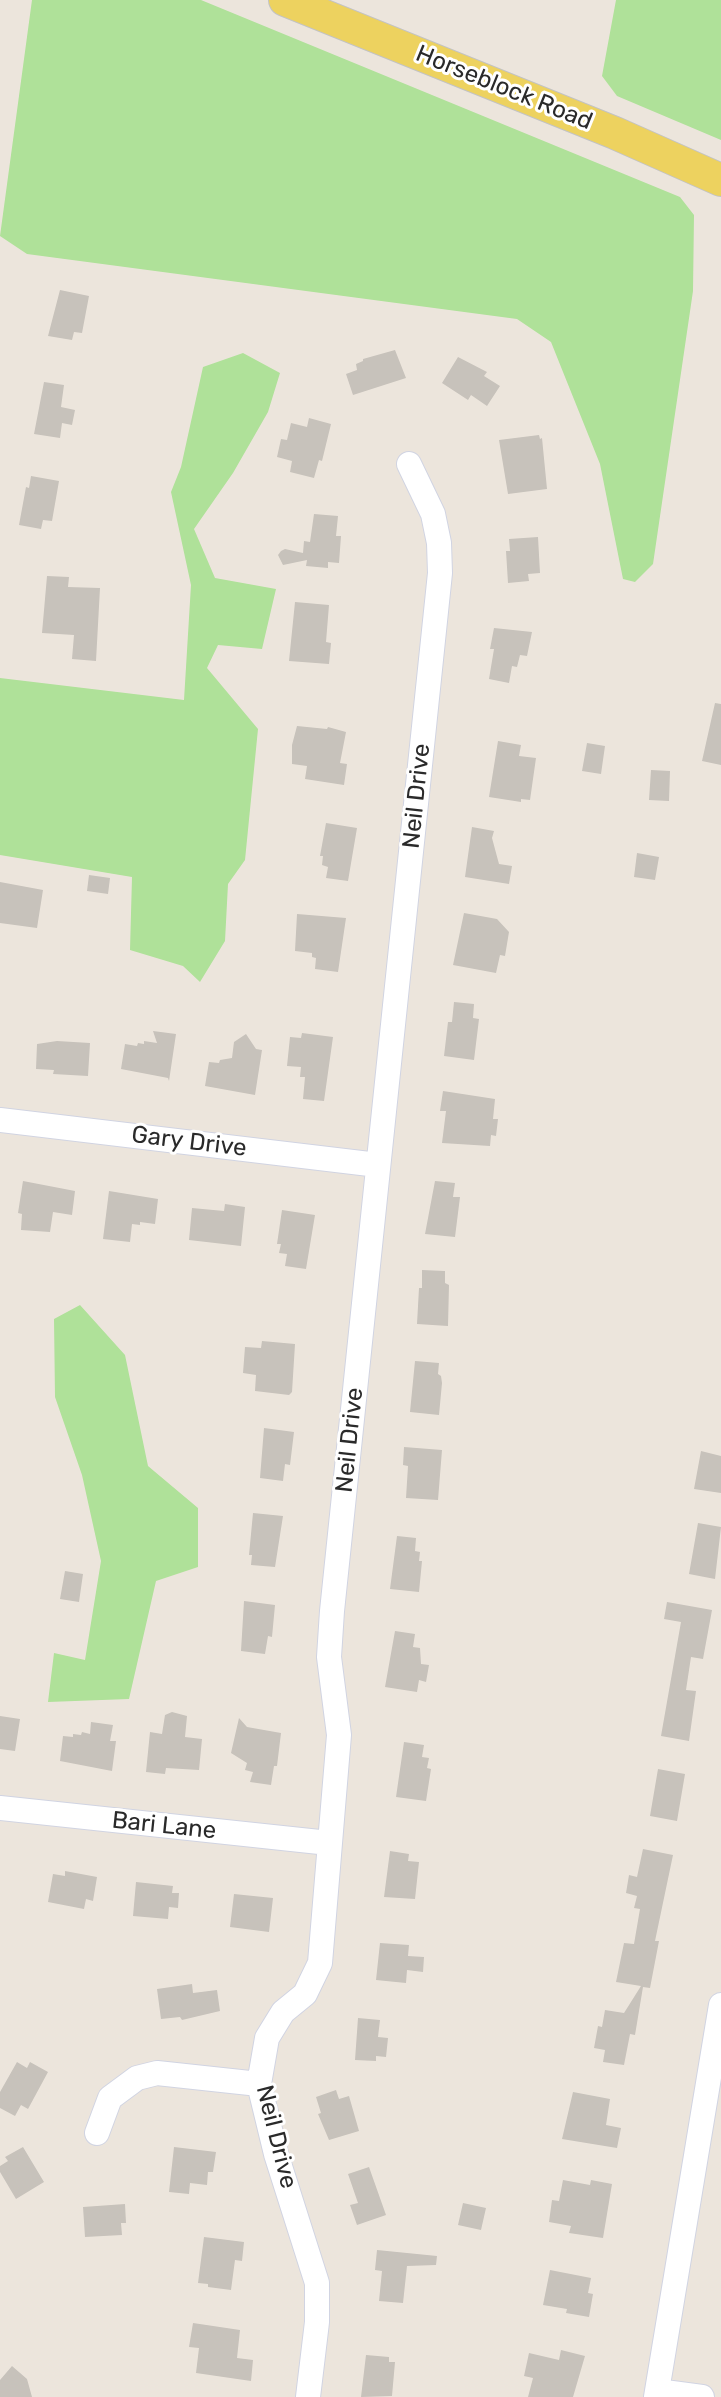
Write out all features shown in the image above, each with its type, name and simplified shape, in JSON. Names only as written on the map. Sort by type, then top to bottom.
[{"type":"main road","name":"Horseblock Road","points":[[285,0],[601,127],[721,180]]},
{"type":"street","name":"Neil Drive","points":[[308,2397],[317,2322],[317,2283],[276,2154],[259,2084],[267,2038],[283,2012],[305,1994],[320,1963],[339,1735],[329,1657],[440,573],[439,543],[433,514],[409,464]]},
{"type":"street","name":"Gary Drive","points":[[0,1120],[378,1165]]},
{"type":"street","name":"Bari Lane","points":[[0,1808],[329,1843]]},
{"type":"street","points":[[702,2397],[656,2394],[721,2005]]},
{"type":"street","points":[[97,2133],[110,2098],[137,2078],[157,2073],[259,2084]]},
{"type":"green space","points":[[32,0],[201,0],[680,197],[694,215],[693,291],[653,564],[635,582],[623,579],[600,464],[551,342],[517,319],[27,254],[0,236]]},
{"type":"green space","points":[[616,0],[721,0],[721,140],[617,96],[602,76]]},
{"type":"green space","points":[[243,353],[280,373],[268,412],[233,473],[194,529],[215,578],[276,589],[262,649],[218,645],[207,668],[258,729],[245,860],[228,884],[225,941],[200,982],[183,966],[130,950],[132,877],[0,855],[0,678],[184,700],[191,585],[171,492],[181,467],[203,367]]},
{"type":"green space","points":[[80,1305],[125,1355],[148,1466],[198,1508],[198,1567],[156,1581],[129,1699],[48,1702],[54,1653],[85,1660],[101,1561],[82,1475],[55,1397],[54,1319]]},
{"type":"building","points":[[60,290],[89,296],[82,333],[74,332],[72,340],[48,336]]},
{"type":"building","points":[[395,350],[406,378],[353,395],[346,374],[357,370],[356,364],[363,359]]},
{"type":"building","points":[[458,357],[487,372],[484,376],[500,386],[487,406],[471,395],[468,400],[442,383]]},
{"type":"building","points":[[44,382],[64,385],[61,407],[75,410],[72,425],[62,423],[60,438],[34,434]]},
{"type":"building","points":[[309,418],[331,424],[322,461],[319,460],[314,478],[290,472],[292,461],[277,457],[281,439],[287,440],[291,423],[307,427]]},
{"type":"building","points":[[539,435],[542,438],[547,489],[508,494],[499,440]]},
{"type":"building","points":[[31,476],[59,481],[52,521],[43,520],[41,529],[19,525]]},
{"type":"building","points":[[314,514],[338,516],[336,536],[341,536],[339,563],[328,562],[328,568],[306,566],[307,560],[283,565],[278,555],[281,551],[303,553],[304,541],[310,542]]},
{"type":"building","points":[[538,537],[540,573],[528,574],[529,581],[508,583],[506,551],[510,551],[509,539]]},
{"type":"building","points":[[47,576],[69,577],[68,587],[100,588],[96,661],[72,659],[74,635],[42,633]]},
{"type":"building","points":[[295,602],[329,605],[326,642],[331,643],[329,664],[289,661]]},
{"type":"building","points":[[494,628],[532,632],[527,656],[520,655],[517,667],[512,666],[509,683],[489,679]]},
{"type":"building","points":[[715,703],[721,704],[721,765],[702,761]]},
{"type":"building","points":[[297,726],[328,727],[346,732],[340,763],[347,764],[344,785],[305,779],[307,766],[292,764],[292,745]]},
{"type":"building","points":[[498,741],[521,745],[519,756],[536,758],[530,800],[521,799],[521,802],[489,797]]},
{"type":"building","points":[[587,743],[605,746],[601,774],[582,771]]},
{"type":"building","points":[[651,770],[670,771],[669,801],[649,800]]},
{"type":"building","points":[[326,823],[357,828],[348,881],[326,878],[328,867],[322,865],[323,856],[320,856]]},
{"type":"building","points":[[472,827],[494,831],[492,838],[499,864],[512,866],[509,884],[465,877]]},
{"type":"building","points":[[637,853],[659,857],[655,880],[634,877]]},
{"type":"building","points":[[89,875],[110,878],[108,894],[87,891]]},
{"type":"building","points":[[0,882],[43,890],[37,928],[0,923]]},
{"type":"building","points":[[464,913],[497,919],[509,932],[505,956],[500,955],[496,973],[453,965]]},
{"type":"building","points":[[297,914],[346,918],[338,972],[315,969],[316,958],[312,957],[312,953],[295,951]]},
{"type":"building","points":[[454,1002],[474,1004],[473,1018],[479,1019],[474,1060],[444,1056]]},
{"type":"building","points":[[153,1031],[176,1034],[169,1081],[168,1078],[121,1069],[125,1044],[137,1046],[138,1043],[144,1044],[144,1041],[157,1043]]},
{"type":"building","points":[[302,1033],[333,1037],[324,1101],[303,1099],[305,1077],[300,1077],[301,1067],[287,1066],[290,1037],[301,1038]]},
{"type":"building","points":[[246,1034],[256,1049],[262,1050],[255,1095],[205,1086],[209,1062],[219,1063],[220,1060],[232,1058],[234,1042]]},
{"type":"building","points":[[57,1041],[90,1043],[88,1076],[53,1074],[54,1070],[36,1069],[37,1044]]},
{"type":"building","points":[[443,1091],[495,1099],[493,1119],[498,1119],[496,1136],[491,1135],[490,1146],[442,1143],[446,1111],[440,1111]]},
{"type":"building","points":[[23,1181],[75,1191],[72,1215],[53,1212],[50,1232],[21,1230],[22,1214],[18,1213]]},
{"type":"building","points":[[435,1181],[455,1183],[453,1197],[460,1197],[455,1237],[425,1234]]},
{"type":"building","points":[[109,1191],[158,1199],[155,1224],[132,1224],[130,1242],[103,1239]]},
{"type":"building","points":[[225,1204],[245,1207],[241,1246],[189,1240],[192,1208],[224,1211]]},
{"type":"building","points":[[282,1210],[315,1215],[306,1269],[285,1266],[287,1254],[279,1253],[281,1244],[277,1244]]},
{"type":"building","points":[[422,1270],[445,1271],[445,1283],[449,1285],[448,1326],[417,1324]]},
{"type":"building","points":[[262,1341],[295,1344],[292,1392],[289,1395],[255,1391],[256,1375],[243,1373],[245,1347],[261,1348]]},
{"type":"building","points":[[415,1361],[439,1363],[438,1374],[442,1383],[439,1415],[410,1412]]},
{"type":"building","points":[[264,1428],[294,1432],[290,1465],[285,1464],[283,1481],[260,1478]]},
{"type":"building","points":[[404,1447],[442,1450],[438,1500],[406,1498],[408,1466],[403,1465]]},
{"type":"building","points":[[701,1451],[721,1456],[721,1493],[694,1489]]},
{"type":"building","points":[[253,1513],[283,1516],[275,1567],[251,1565]]},
{"type":"building","points":[[698,1523],[721,1527],[715,1579],[689,1574]]},
{"type":"building","points":[[397,1536],[416,1538],[415,1551],[420,1552],[419,1561],[422,1561],[419,1592],[390,1589]]},
{"type":"building","points":[[65,1571],[83,1574],[79,1602],[60,1599]]},
{"type":"building","points":[[244,1601],[275,1605],[272,1637],[268,1636],[265,1654],[241,1651]]},
{"type":"building","points":[[667,1602],[712,1610],[703,1659],[691,1657],[686,1690],[696,1691],[689,1741],[661,1736],[681,1622],[664,1619]]},
{"type":"building","points":[[395,1631],[415,1634],[413,1647],[420,1648],[421,1664],[429,1665],[426,1682],[419,1680],[417,1692],[385,1687]]},
{"type":"building","points":[[172,1712],[187,1716],[185,1737],[202,1739],[199,1770],[166,1768],[165,1774],[146,1772],[150,1732],[162,1734],[165,1715]]},
{"type":"building","points":[[0,1716],[20,1719],[15,1751],[0,1749]]},
{"type":"building","points":[[239,1718],[247,1727],[281,1733],[271,1785],[250,1782],[253,1772],[245,1770],[247,1763],[231,1753]]},
{"type":"building","points":[[91,1722],[113,1725],[110,1741],[116,1741],[112,1771],[60,1761],[63,1736],[73,1737],[73,1734],[81,1735],[82,1732],[90,1734]]},
{"type":"building","points":[[404,1742],[424,1745],[422,1757],[429,1758],[427,1768],[431,1769],[426,1801],[396,1797]]},
{"type":"building","points":[[658,1769],[685,1774],[677,1821],[650,1816]]},
{"type":"building","points":[[643,1849],[673,1855],[655,1941],[659,1941],[650,1988],[643,1987],[635,2035],[630,2034],[624,2065],[603,2062],[605,2050],[594,2048],[605,2010],[624,2013],[641,1986],[616,1982],[624,1943],[634,1944],[640,1909],[634,1908],[637,1896],[626,1893],[629,1875],[637,1877]]},
{"type":"building","points":[[390,1851],[409,1854],[408,1861],[419,1862],[415,1899],[384,1897]]},
{"type":"building","points":[[65,1871],[97,1877],[93,1901],[86,1899],[84,1909],[48,1902],[53,1874],[65,1876]]},
{"type":"building","points":[[136,1882],[173,1886],[172,1893],[179,1893],[178,1908],[169,1907],[168,1919],[133,1916]]},
{"type":"building","points":[[234,1894],[273,1898],[269,1932],[230,1927]]},
{"type":"building","points":[[380,1943],[409,1945],[408,1956],[424,1957],[423,1972],[407,1970],[406,1983],[376,1980]]},
{"type":"building","points":[[192,1984],[193,1993],[217,1990],[220,2011],[182,2020],[180,2017],[161,2019],[157,1989]]},
{"type":"building","points":[[358,2018],[380,2020],[378,2037],[388,2038],[386,2057],[376,2056],[376,2061],[355,2060]]},
{"type":"building","points":[[17,2062],[27,2068],[30,2062],[48,2072],[28,2109],[21,2105],[15,2116],[0,2108],[0,2092]]},
{"type":"building","points":[[336,2090],[339,2099],[349,2096],[359,2131],[329,2140],[318,2114],[321,2113],[316,2097]]},
{"type":"building","points":[[573,2092],[610,2099],[606,2125],[621,2128],[617,2148],[562,2139]]},
{"type":"building","points":[[23,2147],[44,2182],[16,2199],[0,2172],[0,2166],[8,2161],[5,2157]]},
{"type":"building","points":[[174,2147],[216,2152],[213,2172],[208,2172],[207,2185],[190,2183],[189,2194],[169,2192]]},
{"type":"building","points":[[369,2167],[386,2215],[357,2225],[350,2205],[358,2203],[348,2174]]},
{"type":"building","points":[[563,2180],[590,2185],[591,2180],[612,2184],[603,2238],[569,2233],[571,2226],[549,2222],[552,2200],[559,2201]]},
{"type":"building","points":[[463,2203],[486,2208],[481,2230],[458,2225]]},
{"type":"building","points":[[125,2204],[126,2223],[121,2223],[122,2235],[85,2237],[83,2207]]},
{"type":"building","points":[[204,2237],[244,2242],[242,2261],[235,2260],[231,2290],[198,2283]]},
{"type":"building","points":[[377,2250],[437,2256],[436,2265],[407,2266],[403,2303],[379,2301],[382,2271],[375,2270]]},
{"type":"building","points":[[550,2270],[591,2278],[588,2293],[593,2294],[589,2317],[543,2305]]},
{"type":"building","points":[[193,2323],[240,2330],[237,2358],[253,2360],[251,2381],[196,2373],[199,2348],[189,2347]]},
{"type":"building","points":[[561,2350],[585,2356],[573,2397],[528,2397],[533,2378],[524,2376],[529,2353],[559,2360]]},
{"type":"building","points":[[366,2355],[389,2357],[389,2362],[395,2362],[392,2396],[361,2397]]},
{"type":"building","points":[[12,2366],[27,2379],[32,2397],[0,2397],[0,2380]]}]
